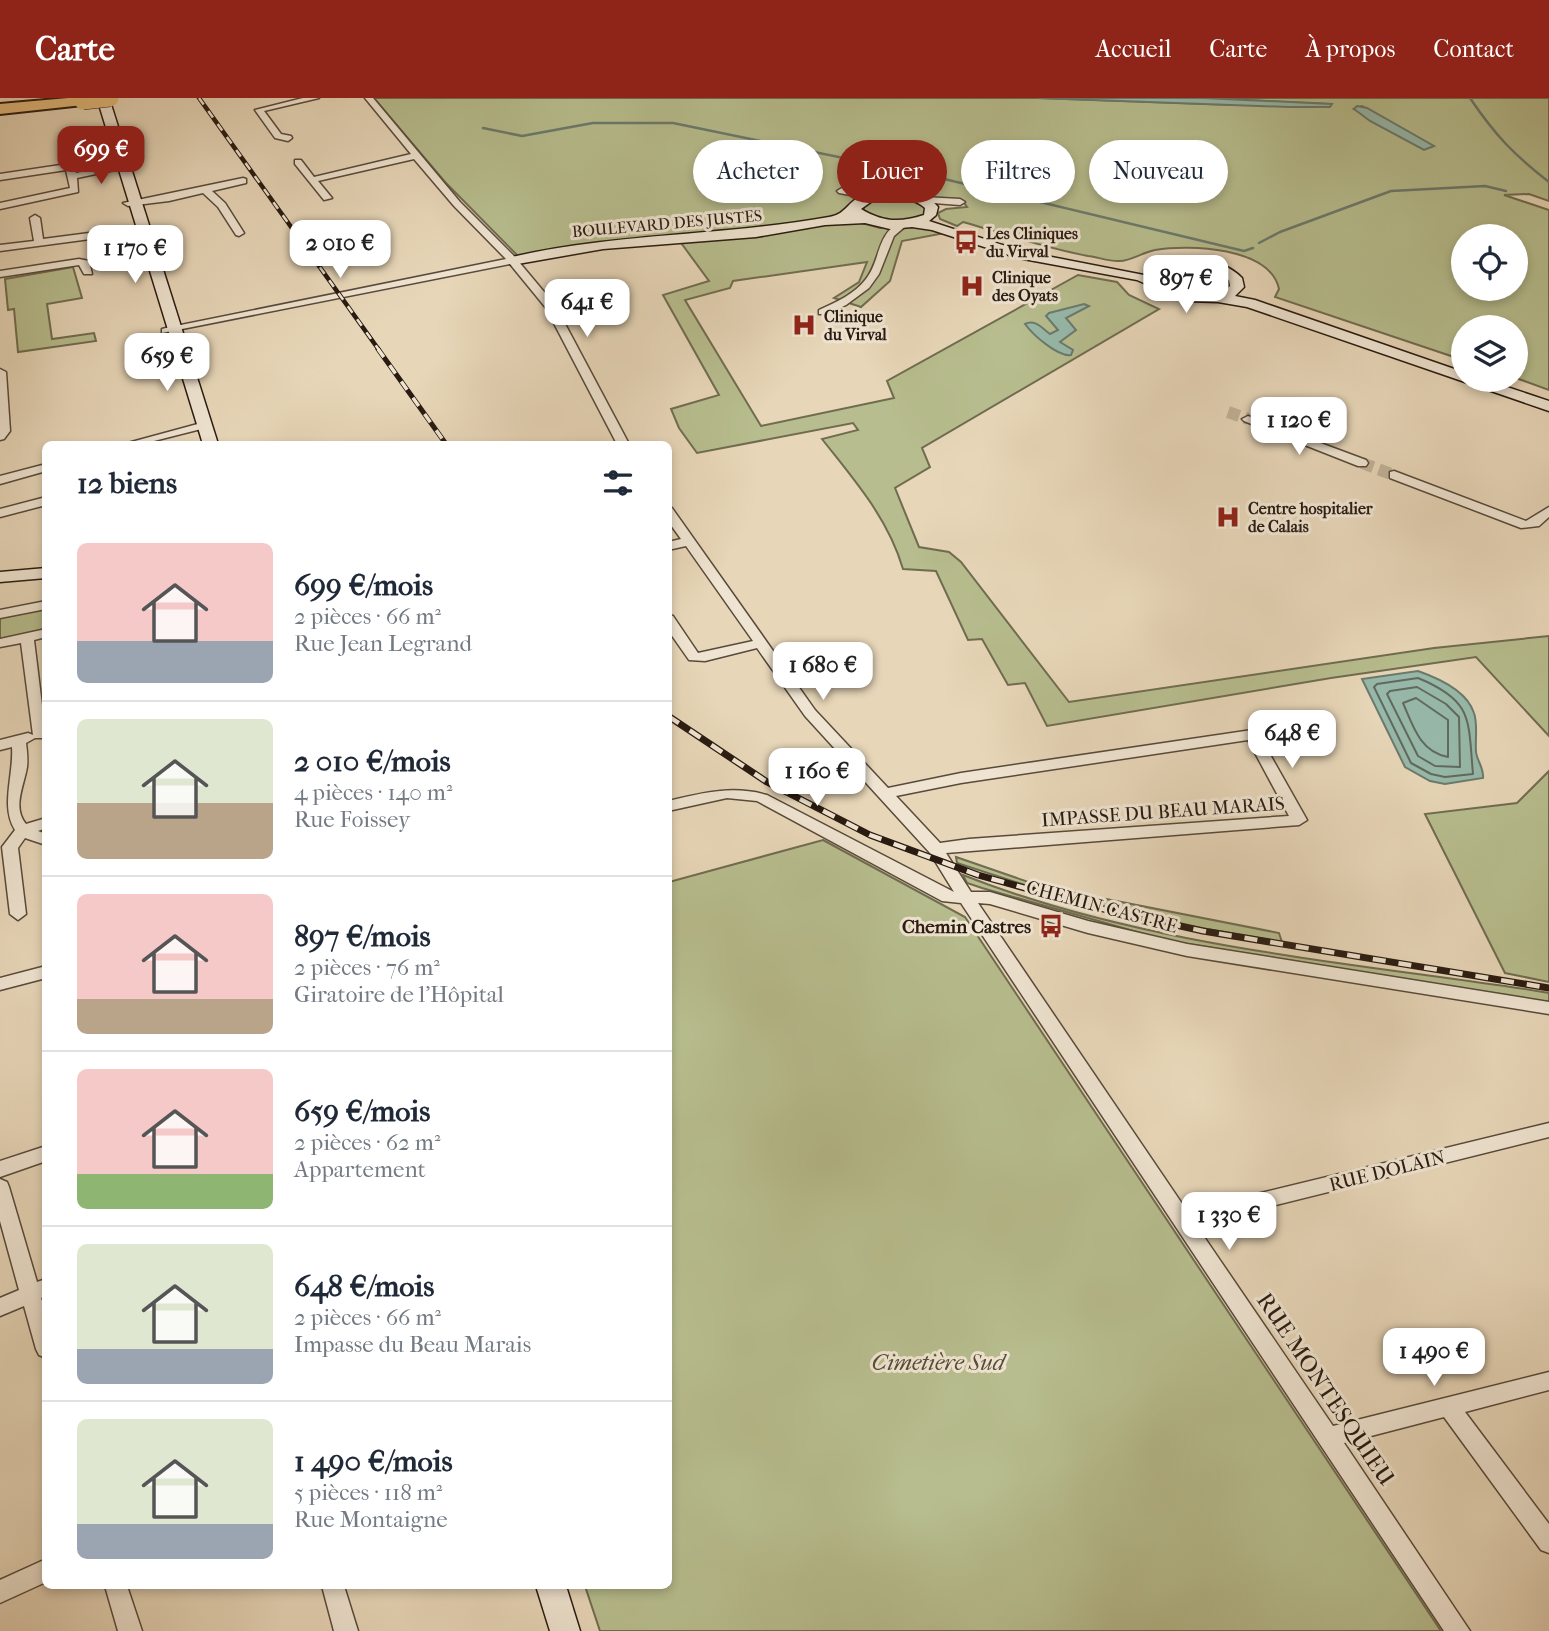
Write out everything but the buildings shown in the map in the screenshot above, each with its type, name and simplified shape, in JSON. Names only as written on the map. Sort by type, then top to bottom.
[{"type":"highway","points":[[0,107],[110,98]]},
{"type":"street","points":[[103,98],[121,167],[200,426],[202,441]]},
{"type":"street","points":[[288,138],[278,136],[258,110],[315,98]]},
{"type":"street","points":[[369,98],[457,204],[512,261],[555,312],[621,441]]},
{"type":"street","points":[[85,99],[121,167]]},
{"type":"street","points":[[312,180],[418,155]]},
{"type":"street","points":[[298,162],[327,198]]},
{"type":"street","points":[[0,177],[61,167],[70,168],[75,190],[0,206]]},
{"type":"street","points":[[73,176],[121,167]]},
{"type":"street","points":[[132,203],[243,181]]},
{"type":"street","points":[[205,190],[222,205],[239,233]]},
{"type":"street","points":[[823,312],[851,298],[868,284],[877,270],[885,242],[893,229],[961,204],[947,202]]},
{"type":"street","points":[[855,203],[885,229],[885,242]]},
{"type":"street","name":"BOULEVARD DES JUSTES","points":[[512,261],[601,246],[767,232],[847,217],[864,203]]},
{"type":"street","points":[[926,203],[931,206],[931,213],[944,224],[1026,251],[1131,270],[1162,270],[1183,264],[1211,266],[1232,275],[1237,287],[1259,300],[1451,366]]},
{"type":"street","points":[[35,218],[39,243]]},
{"type":"street","name":"BOULEVARD DES JUSTES","points":[[825,222],[874,221],[908,224]]},
{"type":"street","points":[[908,224],[934,226],[1018,254],[1141,277],[1185,298],[1220,298],[1250,303],[1451,373]]},
{"type":"street","points":[[0,248],[140,229]]},
{"type":"street","points":[[170,330],[512,261]]},
{"type":"street","points":[[0,274],[23,265],[79,262],[85,263],[88,272]]},
{"type":"street","points":[[1158,284],[1156,276],[1162,270]]},
{"type":"street","points":[[1220,298],[1237,287]]},
{"type":"street","points":[[0,372],[4,431],[0,437]]},
{"type":"street","points":[[1508,392],[1549,406]]},
{"type":"street","points":[[1526,392],[1549,400]]},
{"type":"street","points":[[1248,419],[1362,463]]},
{"type":"street","points":[[142,441],[200,426]]},
{"type":"street","points":[[200,426],[209,441]]},
{"type":"street","points":[[0,480],[42,468]]},
{"type":"street","points":[[1394,475],[1525,525],[1535,523],[1549,511]]},
{"type":"street","points":[[0,513],[42,502]]},
{"type":"street","name":"RUE MONTESQUIEU","points":[[672,516],[816,722],[936,849],[1458,1631]]},
{"type":"street","points":[[672,545],[690,541]]},
{"type":"street","points":[[0,577],[42,573]]},
{"type":"street","points":[[0,582],[42,578]]},
{"type":"street","points":[[0,614],[42,606]]},
{"type":"street","points":[[672,625],[694,657],[705,657],[761,643]]},
{"type":"street","points":[[0,643],[42,635]]},
{"type":"street","points":[[27,637],[42,729]]},
{"type":"street","points":[[0,745],[42,735]]},
{"type":"street","name":"IMPASSE DU BEAU MARAIS","points":[[884,794],[938,782],[1252,735],[1299,820],[970,844],[936,849]]},
{"type":"street","points":[[19,741],[19,766],[10,800],[14,818],[23,830],[42,838]]},
{"type":"street","name":"CHEMIN CASTRE","points":[[672,805],[730,792],[754,795],[942,895],[990,898],[1088,927],[1187,950],[1549,1008]]},
{"type":"street","points":[[18,914],[10,851],[13,842],[23,830],[42,824]]},
{"type":"street","points":[[0,984],[42,973]]},
{"type":"street","name":"RUE DOLAIN","points":[[1183,1220],[1549,1130]]},
{"type":"street","points":[[0,1169],[42,1154]]},
{"type":"street","points":[[0,1186],[37,1291],[42,1323]]},
{"type":"street","points":[[0,1307],[37,1291]]},
{"type":"street","points":[[1328,1437],[1549,1381]]},
{"type":"street","points":[[1448,1406],[1549,1542]]},
{"type":"street","points":[[0,1592],[42,1572]]},
{"type":"street","points":[[117,1589],[130,1631]]},
{"type":"street","points":[[334,1589],[346,1631]]},
{"type":"street","points":[[552,1589],[565,1631]]},
{"type":"street","points":[[567,1589],[580,1631]]},
{"type":"green space","points":[[374,98],[1038,98],[1235,105],[1328,104],[1203,98],[1549,98],[1549,201],[1529,194],[1504,195],[1549,210],[1549,390],[1528,382],[1528,315],[1451,315],[1451,356],[1275,297],[1279,289],[1272,275],[1261,264],[1245,257],[1207,249],[1170,248],[1155,250],[1128,260],[1108,260],[1041,245],[963,222],[957,226],[940,219],[938,213],[946,209],[967,207],[964,203],[1075,203],[1075,140],[961,140],[961,200],[947,199],[947,140],[837,140],[837,203],[852,203],[849,206],[854,221],[880,228],[924,226],[945,233],[902,241],[890,281],[861,307],[834,298],[859,282],[867,262],[733,281],[730,288],[685,300],[761,426],[894,398],[887,381],[1078,275],[1117,282],[1129,295],[1159,309],[922,448],[930,467],[895,488],[919,547],[949,552],[961,562],[1069,702],[1434,648],[1549,636],[1549,736],[1476,657],[1331,678],[1047,726],[1025,683],[1008,685],[982,639],[968,640],[936,571],[903,569],[889,533],[858,485],[822,439],[858,430],[853,423],[697,453],[679,428],[671,409],[719,395],[663,295],[709,281],[676,236],[518,256],[445,182]],"holes":[[[1362,106],[1433,146],[1424,149],[1354,109]]]},
{"type":"green space","points":[[869,203],[919,203],[925,206],[926,213],[911,220],[895,221],[864,211],[864,206]]},
{"type":"green space","points":[[1188,266],[1221,273],[1231,281],[1230,288],[1214,295],[1205,295],[1164,283],[1163,275]]},
{"type":"green space","points":[[73,267],[82,298],[47,304],[52,339],[94,333],[96,341],[18,352],[14,309],[8,310],[5,279]]},
{"type":"green space","points":[[42,610],[42,631],[0,640],[0,618]]},
{"type":"green space","points":[[1549,771],[1549,982],[1505,973],[1425,814],[1517,803]]},
{"type":"green space","name":"Cimetière Sud","points":[[823,840],[965,917],[1441,1631],[600,1631],[586,1589],[672,1589],[672,881]]},
{"type":"green space","points":[[956,857],[1040,886],[1279,933],[1282,942],[1150,919],[1074,901],[957,863]]},
{"type":"green space","points":[[963,875],[1030,899],[1169,934],[1240,948],[1549,993],[1549,1002],[1169,941],[982,888],[967,883]]},
{"type":"water","points":[[1038,98],[1203,98],[1332,104],[1330,107],[1289,107]]},
{"type":"water","points":[[1357,106],[1367,108],[1434,146],[1424,150],[1370,121],[1354,109]]},
{"type":"water","points":[[1084,304],[1089,306],[1066,318],[1076,330],[1060,342],[1073,350],[1071,355],[1053,349],[1025,324],[1035,323],[1050,334],[1058,330],[1046,316],[1049,313]]},
{"type":"water","points":[[1418,671],[1451,686],[1470,705],[1475,717],[1476,752],[1483,778],[1445,784],[1430,781],[1405,767],[1362,679]]},
{"type":"waterway","points":[[1470,98],[1506,144],[1549,182]]},
{"type":"waterway","points":[[483,128],[522,136],[593,123],[673,123],[936,177],[1244,251],[1253,248]]},
{"type":"waterway","points":[[1259,243],[1280,232],[1391,191],[1485,186],[1506,191]]},
{"type":"tunnel","points":[[1228,412],[1248,419]]},
{"type":"tunnel","points":[[1362,463],[1394,475]]},
{"type":"railway","points":[[199,98],[379,350]]},
{"type":"railway","points":[[378,349],[444,441]]},
{"type":"railway","points":[[672,719],[767,782],[870,835],[978,875],[1090,906],[1203,931],[1549,988]]},
{"type":"place","name":"Les Cliniques du Virval","points":[[966,242]]},
{"type":"place","name":"Clinique des Oyats","points":[[972,286]]},
{"type":"place","name":"Clinique du Virval","points":[[804,325]]},
{"type":"place","name":"Centre hospitalier de Calais","points":[[1228,517]]},
{"type":"place","name":"Chemin Castres","points":[[1051,926]]}]
